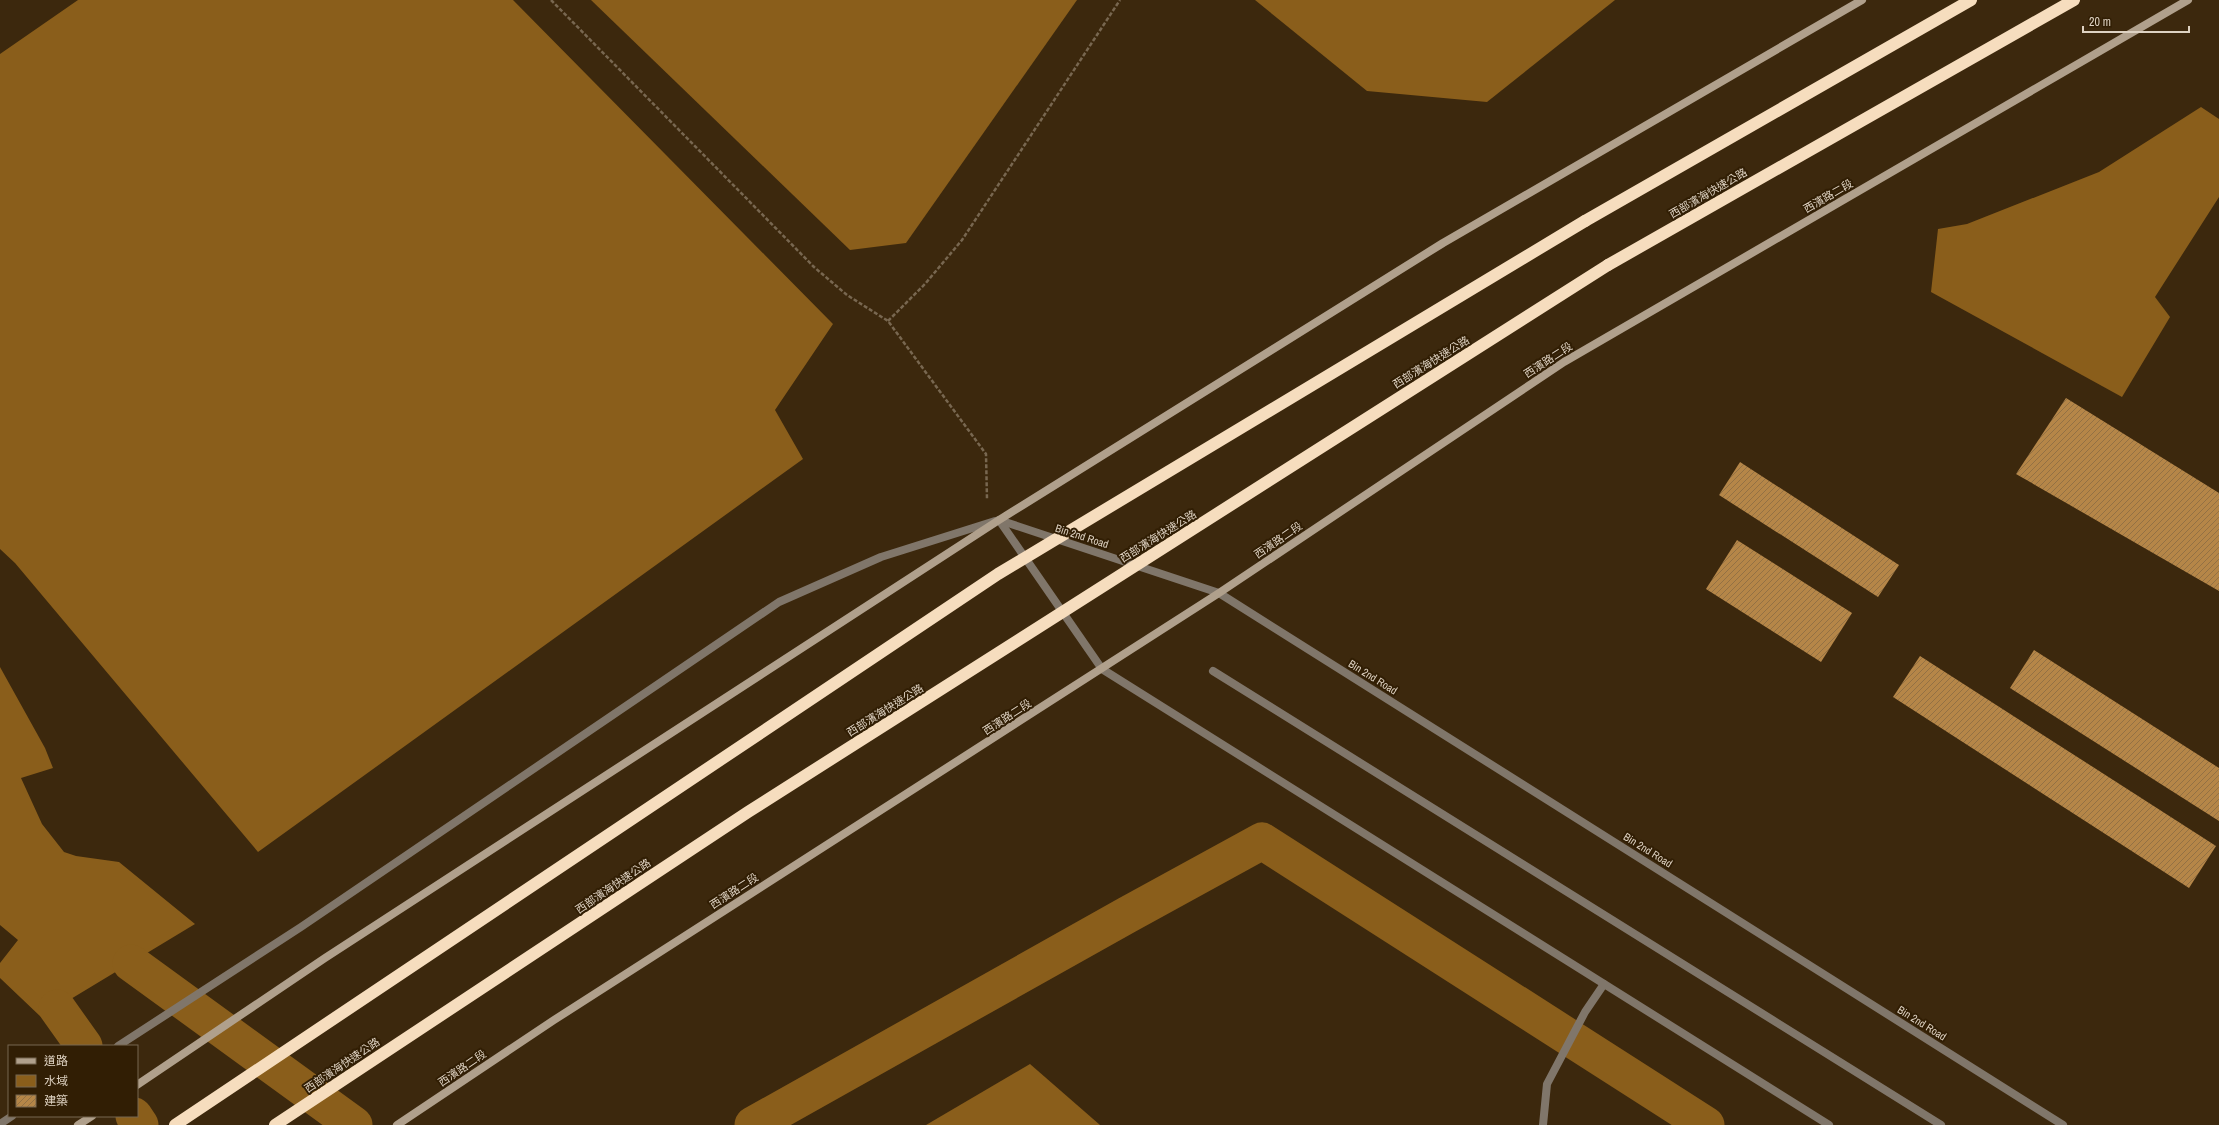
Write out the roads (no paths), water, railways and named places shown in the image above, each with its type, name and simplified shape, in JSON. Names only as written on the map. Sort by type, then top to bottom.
[{"type":"highway","points":[[175,1125],[998,574],[1585,221],[1971,0]]},
{"type":"highway","name":"西部濱海快速公路","points":[[275,1125],[748,812],[1608,265],[2074,0]]},
{"type":"street","points":[[138,1084],[325,958],[999,520],[1443,244],[1862,0]]},
{"type":"street","name":"西濱路二段","points":[[397,1125],[554,1020],[1219,593],[1564,362],[2188,0]]},
{"type":"street","points":[[999,520],[1102,669],[1829,1125]]},
{"type":"street","points":[[120,1045],[301,927],[779,602],[881,557],[999,520]]},
{"type":"street","name":"Bin 2nd Road","points":[[999,520],[1219,593],[2063,1125]]},
{"type":"street","points":[[1213,671],[1941,1125]]},
{"type":"street","points":[[1543,1125],[1547,1084],[1585,1012],[1604,984]]},
{"type":"street","points":[[0,1124],[10,1117]]},
{"type":"street","points":[[78,1125],[90,1117]]},
{"type":"water","points":[[78,0],[513,0],[833,324],[775,410],[803,459],[258,852],[15,563],[0,549],[0,54]]},
{"type":"water","points":[[591,0],[1077,0],[906,243],[850,250]]},
{"type":"water","points":[[1255,0],[1615,0],[1487,102],[1367,91]]},
{"type":"water","points":[[2201,107],[2219,119],[2219,197],[2155,297],[2170,317],[2122,397],[1931,292],[1938,229],[1967,224],[2099,172]]},
{"type":"water","points":[[0,667],[45,748],[53,768],[21,778],[42,824],[64,852],[76,856],[119,862],[195,924],[41,1017],[0,978],[0,963],[18,940],[0,925]]},
{"type":"water","points":[[1030,1064],[1100,1125],[926,1125]]},
{"type":"waterway","points":[[753,1125],[1262,841],[1706,1125]]},
{"type":"waterway","points":[[131,963],[354,1125]]},
{"type":"waterway","points":[[57,1008],[83,1045]]},
{"type":"waterway","points":[[135,1117],[140,1125]]}]
